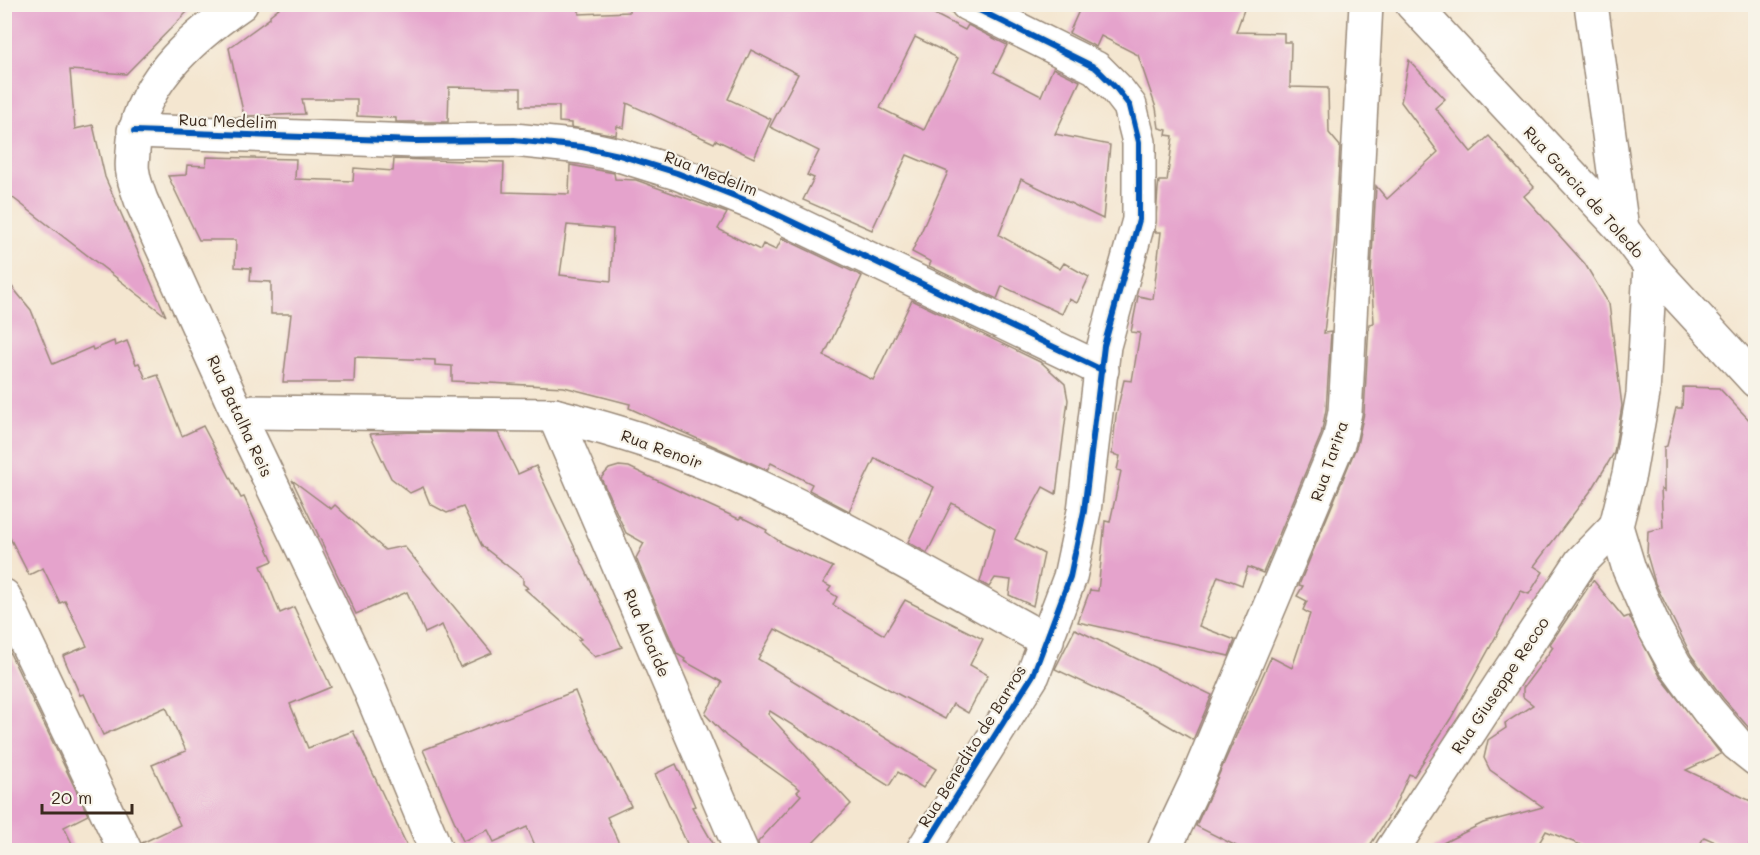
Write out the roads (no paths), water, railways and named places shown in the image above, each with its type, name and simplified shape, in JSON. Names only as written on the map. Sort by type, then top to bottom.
[{"type":"street","name":"Rua Batalha Reis","points":[[240,4],[222,17],[164,70],[149,93],[134,130],[132,171],[141,200],[237,412],[367,683],[436,850]]},
{"type":"street","name":"Rua Benedito de Barros","points":[[923,850],[1033,675],[1070,577],[1084,511],[1104,346],[1138,220],[1138,142],[1130,106],[1096,68],[967,4]]},
{"type":"street","name":"Rua Tarira","points":[[1164,850],[1214,739],[1339,441],[1345,412],[1366,4]]},
{"type":"street","name":"Rua Garcia de Toledo","points":[[1412,4],[1622,229],[1650,266],[1755,381]]},
{"type":"street","points":[[1591,4],[1622,229]]},
{"type":"street","name":"Rua Medelim","points":[[134,130],[415,141],[514,140],[582,147],[619,155],[677,173],[755,204],[1102,370]]},
{"type":"street","points":[[1650,266],[1643,394],[1629,474],[1616,526],[1638,589],[1655,629],[1675,665],[1737,744],[1755,759]]},
{"type":"street","name":"Rua Renoir","points":[[237,412],[554,415],[598,426],[726,472],[889,554],[1047,641]]},
{"type":"street","name":"Rua Alcaíde","points":[[554,415],[741,850]]},
{"type":"street","name":"Rua Giuseppe Recco","points":[[1392,850],[1581,562],[1616,526]]},
{"type":"street","points":[[4,596],[125,850]]}]
